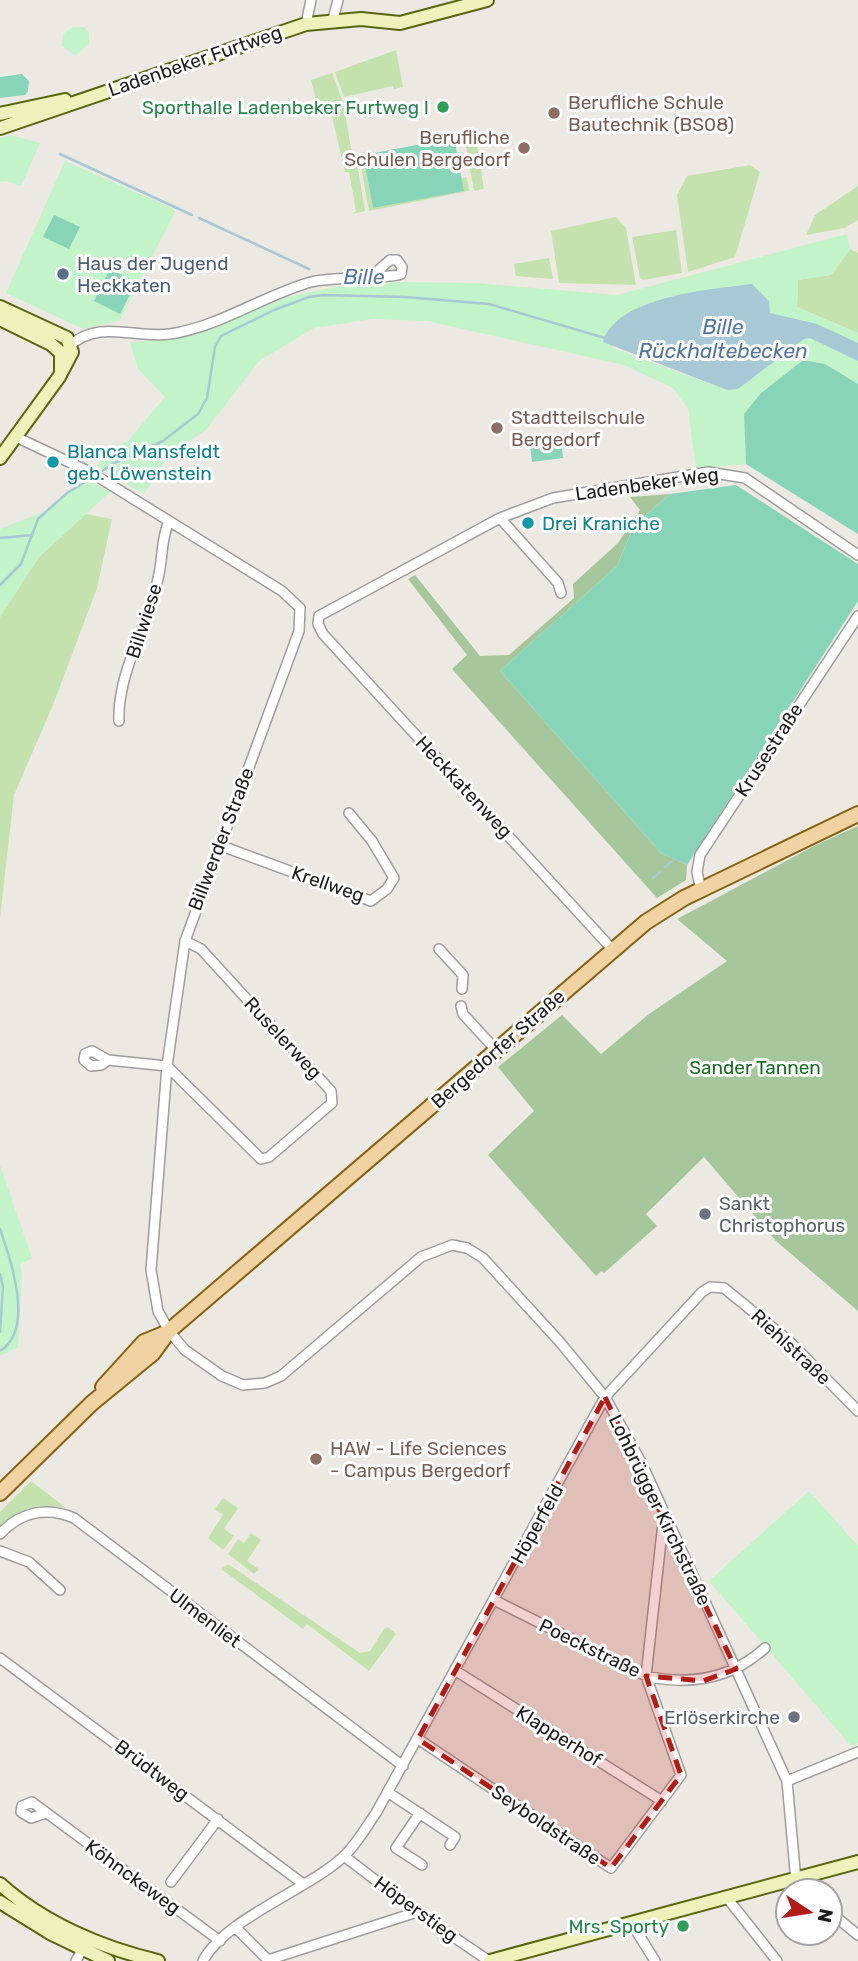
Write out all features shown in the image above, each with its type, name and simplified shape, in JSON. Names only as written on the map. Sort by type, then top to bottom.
[{"type":"main road","name":"Bergedorfer Straße","points":[[0,1493],[92,1403],[153,1353],[169,1332],[646,922],[701,890],[858,814]]},
{"type":"street","name":"Ladenbeker Furtweg","points":[[306,24],[311,0]]},
{"type":"street","points":[[333,19],[338,0]]},
{"type":"street","name":"Ladenbeker Furtweg","points":[[0,128],[306,24],[333,19],[400,23],[487,0]]},
{"type":"street","name":"Ladenbeker Furtweg","points":[[0,114],[45,103],[83,98]]},
{"type":"street","points":[[59,377],[61,354],[71,344],[102,330],[155,334],[183,331],[312,282],[373,275]]},
{"type":"street","points":[[0,458],[72,355],[71,344],[62,335],[2,314]]},
{"type":"street","points":[[2,314],[51,344],[61,354]]},
{"type":"street","points":[[16,437],[90,472],[169,521]]},
{"type":"street","name":"Ladenbeker Weg","points":[[318,622],[327,609],[500,517],[553,498],[708,472],[724,472],[745,478],[858,555]]},
{"type":"street","points":[[500,517],[558,583],[561,593]]},
{"type":"street","name":"Billwerder Straße","points":[[169,521],[282,591],[298,606],[302,619],[185,941],[167,1066],[151,1270],[157,1308],[169,1332]]},
{"type":"street","name":"Billwiese","points":[[119,721],[118,699],[158,580],[162,536],[169,521]]},
{"type":"street","name":"Krusestraße","points":[[701,890],[697,872],[700,855],[858,616]]},
{"type":"street","name":"Heckkatenweg","points":[[318,622],[322,632],[613,950]]},
{"type":"street","name":"Krellweg","points":[[219,845],[371,901],[387,889],[394,878],[372,841],[349,813]]},
{"type":"street","name":"Ruselerweg","points":[[167,1066],[261,1159],[269,1157],[329,1106],[333,1098],[331,1091],[201,949],[185,941]]},
{"type":"street","points":[[439,949],[463,975],[462,989]]},
{"type":"street","points":[[461,1006],[463,1014],[496,1050]]},
{"type":"street","points":[[108,1059],[167,1066]]},
{"type":"street","name":"Lohbrügger Kirchstraße","points":[[169,1332],[180,1346],[222,1376],[243,1385],[265,1383],[281,1376],[421,1257],[452,1245],[467,1248],[483,1258],[559,1341],[605,1397],[664,1513],[787,1781],[802,1877]]},
{"type":"street","name":"Höperfeld","points":[[203,1961],[208,1951],[236,1928],[344,1856],[388,1793],[605,1397],[702,1292],[710,1287],[720,1287]]},
{"type":"street","name":"Riehlstraße","points":[[720,1287],[788,1340],[858,1411]]},
{"type":"street","name":"Ulmenliet","points":[[0,1534],[17,1519],[36,1512],[56,1512],[74,1518],[403,1766]]},
{"type":"street","points":[[646,1676],[664,1513]]},
{"type":"street","points":[[0,1551],[29,1562],[60,1590]]},
{"type":"street","name":"Poeckstraße","points":[[494,1601],[646,1676],[673,1682],[702,1681],[736,1669],[765,1648]]},
{"type":"street","name":"Brüdtweg","points":[[0,1658],[302,1883]]},
{"type":"street","name":"Klapperhof","points":[[456,1671],[662,1801]]},
{"type":"street","name":"Seyboldstraße","points":[[418,1739],[611,1868],[681,1775],[646,1676]]},
{"type":"street","points":[[787,1781],[858,1752]]},
{"type":"street","points":[[388,1793],[455,1837],[450,1845]]},
{"type":"street","name":"Köhnckeweg","points":[[46,1813],[220,1941]]},
{"type":"street","points":[[420,1813],[396,1848],[422,1865]]},
{"type":"street","points":[[171,1882],[218,1819]]},
{"type":"street","name":"Höperstieg","points":[[344,1856],[417,1912],[490,1961]]},
{"type":"street","points":[[820,1877],[858,1862]]},
{"type":"street","points":[[0,1884],[82,1949],[113,1949],[158,1961]]},
{"type":"street","points":[[490,1961],[728,1899],[774,1890]]},
{"type":"street","points":[[728,1899],[777,1961]]},
{"type":"street","points":[[0,1902],[108,1961]]},
{"type":"street","points":[[236,1928],[268,1960],[417,1912]]},
{"type":"street","points":[[632,1924],[655,1961]]},
{"type":"street","points":[[844,1924],[858,1936]]},
{"type":"highlighted area","points":[[605,1397],[736,1669],[703,1681],[646,1676],[681,1775],[611,1868],[418,1739]]},
{"type":"green space","points":[[73,27],[84,27],[89,32],[89,43],[76,56],[62,46],[63,34]]},
{"type":"green space","points":[[396,50],[403,87],[394,89],[393,86],[344,97],[335,72]]},
{"type":"green space","points":[[332,73],[343,102],[365,211],[352,214],[356,211],[349,172],[345,172],[329,104],[317,104],[311,80]]},
{"type":"green space","points":[[22,74],[29,81],[25,95],[0,98],[0,77]]},
{"type":"green space","points":[[473,134],[476,138],[484,189],[474,191],[464,135]]},
{"type":"green space","points":[[10,135],[40,143],[21,186],[6,181],[0,182],[0,138]]},
{"type":"green space","points":[[454,138],[464,191],[373,208],[363,155]]},
{"type":"green space","points":[[363,155],[373,207],[463,191],[461,179],[467,177],[469,191],[369,211],[359,156]]},
{"type":"green space","points":[[65,161],[176,210],[120,320],[83,329],[6,293]]},
{"type":"green space","points":[[750,165],[760,172],[735,257],[688,272],[677,195],[687,176]]},
{"type":"green space","points":[[858,186],[858,220],[845,228],[806,235],[815,215]]},
{"type":"green space","points":[[54,215],[80,227],[69,249],[43,237]]},
{"type":"green space","points":[[616,217],[626,228],[636,285],[559,283],[551,231]]},
{"type":"green space","points":[[676,230],[682,273],[643,280],[640,278],[632,237]]},
{"type":"green space","points":[[847,234],[850,249],[831,275],[798,280],[797,307],[858,333],[858,384],[825,364],[802,360],[761,393],[744,414],[746,464],[696,469],[688,409],[673,388],[624,365],[428,321],[372,319],[314,328],[259,361],[205,431],[171,452],[144,494],[97,466],[108,450],[129,440],[165,397],[138,369],[130,342],[169,340],[195,334],[288,297],[335,287],[395,282],[476,283],[617,295]],"holes":[[[682,296],[815,325],[816,338],[804,339],[738,389],[727,390],[613,348],[607,332],[651,304]]]},
{"type":"green space","points":[[850,249],[858,253],[858,333],[797,307],[798,280],[831,275]]},
{"type":"green space","points":[[549,258],[553,279],[516,276],[514,264]]},
{"type":"green space","points":[[110,269],[136,282],[120,314],[94,301]]},
{"type":"green space","points":[[803,360],[825,364],[858,384],[858,534],[746,464],[744,414],[761,393]]},
{"type":"green space","points":[[561,441],[563,458],[532,462],[530,445]]},
{"type":"green space","points":[[85,478],[110,492],[39,557],[0,617],[0,529],[43,512]]},
{"type":"green space","points":[[736,485],[858,564],[858,601],[687,865],[661,853],[500,671],[617,566],[634,525],[670,494]]},
{"type":"green space","points":[[670,494],[634,525],[617,566],[500,671],[661,853],[687,865],[686,880],[657,898],[452,669],[467,655],[408,579],[415,575],[480,656],[509,655],[574,598],[573,584],[618,543],[640,510],[630,497]]},
{"type":"green space","points":[[86,514],[112,519],[97,588],[53,705],[14,795],[0,918],[0,617],[39,557]]},
{"type":"green space","name":"Sander Tannen","points":[[858,826],[858,1311],[776,1241],[704,1157],[646,1214],[657,1226],[604,1273],[601,1271],[596,1276],[488,1155],[534,1111],[498,1067],[562,1015],[601,1054],[649,1014],[727,961],[677,919],[814,846]]},
{"type":"green space","points":[[0,1165],[32,1258],[20,1265],[22,1273],[18,1347],[0,1356]]},
{"type":"green space","points":[[31,1481],[66,1508],[30,1508],[15,1515],[0,1528],[0,1512]]},
{"type":"green space","points":[[809,1491],[858,1546],[858,1743],[852,1747],[709,1581]]},
{"type":"green space","points":[[223,1498],[238,1508],[224,1529],[234,1536],[223,1550],[208,1538],[223,1515],[215,1509]]},
{"type":"green space","points":[[251,1533],[261,1540],[247,1561],[259,1569],[254,1574],[228,1554],[238,1539],[244,1543]]},
{"type":"green space","points":[[228,1564],[360,1653],[370,1651],[384,1629],[388,1627],[396,1634],[369,1671],[307,1624],[303,1629],[221,1569]]},
{"type":"water","name":"Bille Rückhaltebecken","points":[[752,284],[769,301],[770,313],[817,324],[858,343],[858,361],[810,338],[804,339],[738,389],[727,390],[603,342],[612,327],[626,314],[646,305],[691,292]]},
{"type":"waterway","points":[[60,154],[192,215]]},
{"type":"waterway","points":[[199,218],[309,269]]},
{"type":"waterway","name":"Bille","points":[[98,474],[114,463],[163,441],[198,414],[207,398],[215,347],[221,336],[274,310],[309,297],[405,297],[489,304],[605,338]]},
{"type":"waterway","name":"Bille","points":[[0,585],[21,564],[38,519],[67,493],[92,478]]},
{"type":"waterway","points":[[0,538],[32,535]]},
{"type":"waterway","points":[[665,867],[672,861]]},
{"type":"waterway","points":[[653,878],[660,872]]},
{"type":"waterway","name":"Bille","points":[[0,1229],[14,1276],[18,1311],[16,1327],[10,1341],[0,1351]]},
{"type":"waterway","points":[[0,1274],[3,1287],[0,1332]]},
{"type":"place","name":"Sporthalle Ladenbeker Furtweg I","points":[[443,107]]},
{"type":"place","name":"Berufliche Schule Bautechnik (BS08)","points":[[554,113]]},
{"type":"place","name":"Berufliche Schulen Bergedorf","points":[[524,148]]},
{"type":"place","name":"Haus der Jugend Heckkaten","points":[[63,274]]},
{"type":"place","name":"Stadtteilschule Bergedorf","points":[[497,428]]},
{"type":"place","name":"Blanca Mansfeldt geb. Löwenstein","points":[[53,462]]},
{"type":"place","name":"Drei Kraniche","points":[[528,523]]},
{"type":"place","name":"Sankt Christophorus","points":[[705,1214]]},
{"type":"place","name":"HAW - Life Sciences - Campus Bergedorf","points":[[316,1459]]},
{"type":"place","name":"Erlöserkirche","points":[[794,1717]]},
{"type":"place","name":"Mrs. Sporty","points":[[683,1926]]}]
